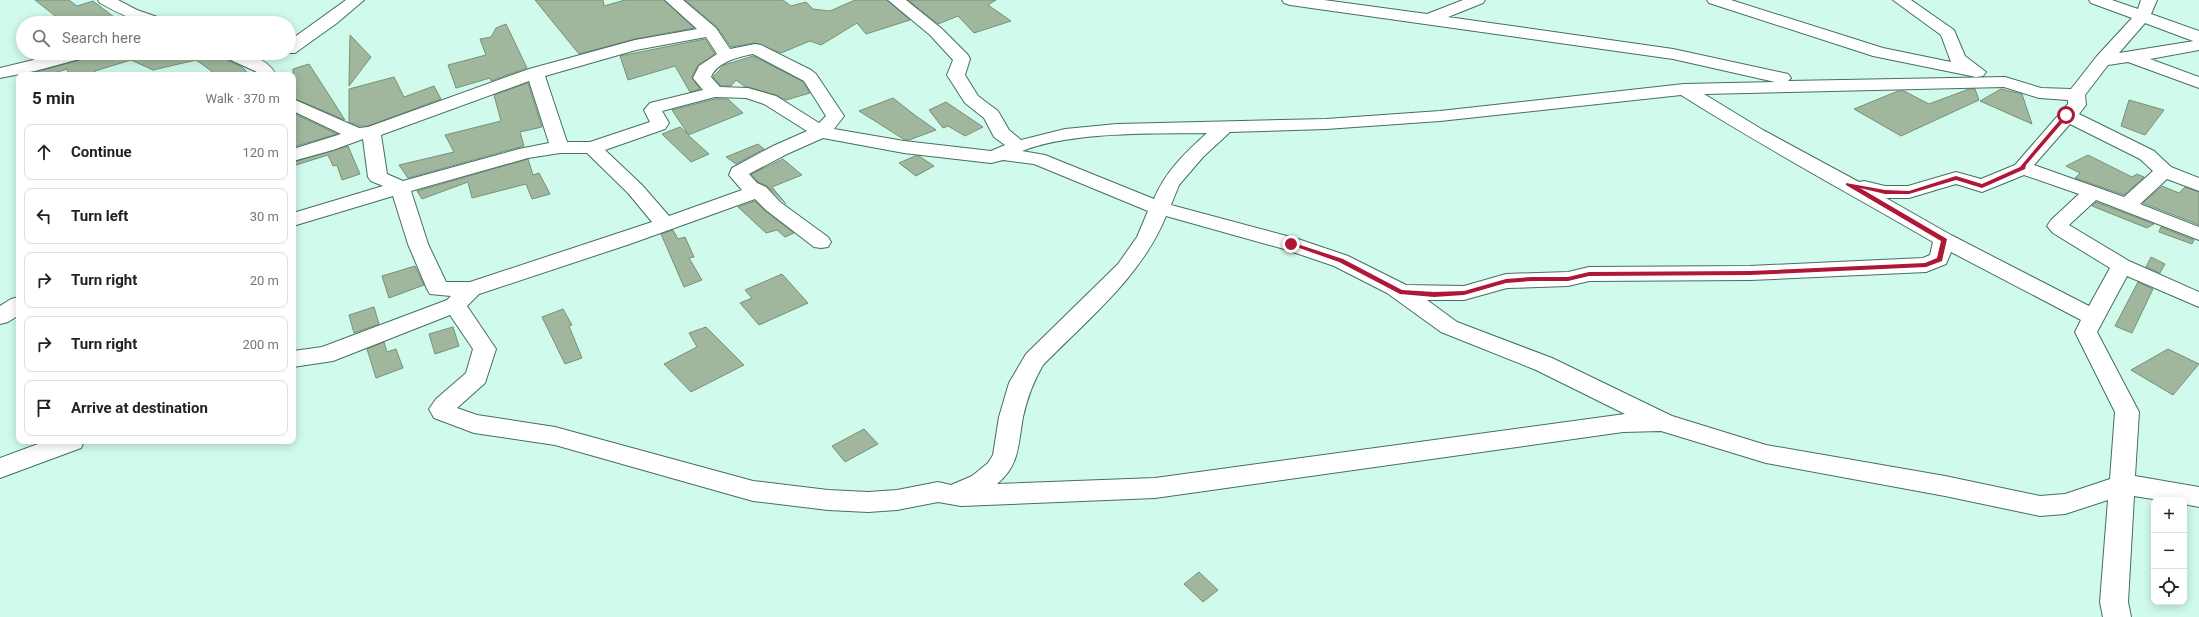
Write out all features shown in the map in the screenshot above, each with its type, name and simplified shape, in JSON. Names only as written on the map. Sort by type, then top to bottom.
[{"type":"street","points":[[106,0],[140,16]]},
{"type":"street","points":[[296,44],[331,20],[356,0]]},
{"type":"street","points":[[673,0],[710,31],[726,55]]},
{"type":"street","points":[[896,0],[936,32],[962,59],[956,75],[971,99],[992,115],[1010,150],[1038,159],[1159,208],[1321,253],[1341,261],[1400,292],[1449,327],[1544,364],[1663,422],[1710,438],[1766,454],[1945,486],[2040,506],[2064,504],[2124,484],[2199,497]]},
{"type":"street","points":[[1290,0],[1672,54],[1812,85]]},
{"type":"street","points":[[1427,20],[1477,0]]},
{"type":"street","points":[[1715,0],[1879,52],[1977,72],[2039,93],[2076,95]]},
{"type":"street","points":[[1901,0],[1948,33],[1958,59],[1977,72]]},
{"type":"street","points":[[2097,0],[2199,37]]},
{"type":"street","points":[[2023,168],[2024,164],[2066,115],[2077,105],[2076,95],[2103,60],[2141,17],[2148,6],[2149,0]]},
{"type":"street","points":[[296,154],[326,146],[535,73],[635,44],[648,44],[710,31]]},
{"type":"street","points":[[2103,60],[2131,57],[2199,45]]},
{"type":"street","points":[[715,92],[702,78],[706,70],[726,55],[755,49],[808,76],[835,116],[821,132],[780,150],[739,172],[739,175],[754,190],[759,191],[773,206],[821,242]]},
{"type":"street","points":[[2131,57],[2199,83]]},
{"type":"street","points":[[0,73],[56,60]]},
{"type":"street","points":[[243,60],[266,72],[277,60]]},
{"type":"street","points":[[535,73],[560,147]]},
{"type":"street","points":[[296,219],[400,186],[526,153],[560,147],[592,148],[659,125],[660,124],[653,110],[656,107],[715,92],[748,93],[770,100],[821,132],[904,147],[991,157],[1010,150],[1065,135],[1117,130],[1326,124],[1440,116],[1684,89],[1812,85],[2005,82]]},
{"type":"street","points":[[1684,89],[1756,134],[1848,184],[1944,240],[2093,317]]},
{"type":"street","points":[[301,115],[364,133]]},
{"type":"street","points":[[2066,115],[2147,155],[2164,171],[2199,185]]},
{"type":"street","points":[[953,496],[981,483],[997,470],[1005,455],[1011,417],[1021,383],[1034,360],[1125,269],[1147,238],[1170,183],[1196,153],[1225,127]]},
{"type":"street","points":[[364,133],[378,177],[400,186]]},
{"type":"street","points":[[592,148],[635,189],[664,224]]},
{"type":"street","points":[[1848,184],[1885,192],[1909,192],[1956,178],[1979,186],[2023,168],[2093,192],[2199,234]]},
{"type":"street","points":[[2126,206],[2164,171]]},
{"type":"street","points":[[400,186],[418,244],[438,289],[463,297],[485,349],[477,377],[442,409],[442,412],[468,422],[555,436],[691,476],[753,491],[828,500],[868,502],[897,500],[938,492],[953,496],[1155,488],[1616,424],[1663,422]]},
{"type":"street","points":[[296,359],[325,355],[463,297],[759,191]]},
{"type":"street","points":[[2093,192],[2057,226],[2122,266],[2199,300]]},
{"type":"street","points":[[1400,292],[1464,293],[1506,281],[1568,279],[1589,274],[1750,273],[1926,265],[1939,259],[1944,240]]},
{"type":"street","points":[[2117,617],[2114,602],[2124,484],[2127,412],[2101,364],[2086,332],[2122,266]]},
{"type":"street","points":[[0,317],[16,306]]},
{"type":"street","points":[[0,468],[64,444]]},
{"type":"building","points":[[35,0],[69,0],[77,6],[93,1],[113,16],[55,16]]},
{"type":"building","points":[[535,0],[603,0],[604,6],[625,0],[664,0],[694,28],[635,39],[579,54]]},
{"type":"building","points":[[685,0],[783,0],[791,6],[806,2],[813,9],[830,11],[855,0],[887,0],[910,20],[866,34],[857,23],[821,45],[810,41],[781,53],[755,43],[731,47],[717,27]]},
{"type":"building","points":[[908,0],[996,0],[988,5],[1011,21],[974,33],[958,16],[938,24]]},
{"type":"building","points":[[506,24],[527,68],[491,81],[490,78],[456,88],[448,65],[486,55],[480,39],[491,37],[496,28]]},
{"type":"building","points":[[350,35],[371,57],[349,86]]},
{"type":"building","points":[[705,39],[715,54],[698,65],[692,77],[700,89],[690,92],[675,66],[628,80],[620,56]]},
{"type":"building","points":[[753,56],[802,81],[810,93],[786,100],[776,95],[744,86],[736,80],[731,86],[721,86],[713,77],[724,65]]},
{"type":"building","points":[[80,60],[131,60],[96,72],[68,72],[67,69],[58,72],[36,72]]},
{"type":"building","points":[[131,60],[196,60],[153,70]]},
{"type":"building","points":[[196,60],[227,60],[242,67],[247,72],[213,72]]},
{"type":"building","points":[[309,64],[345,120],[296,99],[296,72],[293,72],[293,69]]},
{"type":"building","points":[[394,77],[404,97],[434,86],[441,99],[368,126],[359,126],[349,122],[349,89]]},
{"type":"building","points":[[528,83],[542,127],[520,132],[524,146],[408,178],[399,165],[454,152],[445,135],[501,121],[494,95]]},
{"type":"building","points":[[1969,89],[1975,89],[1979,100],[1901,136],[1854,109],[1898,91],[1904,91],[1929,104]]},
{"type":"building","points":[[2001,89],[2022,94],[2032,124],[1980,101]]},
{"type":"building","points":[[893,98],[936,130],[909,140],[905,140],[859,111]]},
{"type":"building","points":[[715,99],[728,99],[743,113],[688,135],[709,154],[691,162],[662,134],[680,127],[688,134],[672,110]]},
{"type":"building","points":[[2129,100],[2164,110],[2145,135],[2121,126]]},
{"type":"building","points":[[946,102],[983,127],[965,136],[948,126],[943,128],[929,110]]},
{"type":"building","points":[[296,114],[337,134],[296,146]]},
{"type":"building","points":[[758,144],[764,149],[736,164],[726,157]]},
{"type":"building","points":[[348,146],[360,174],[342,180],[337,165],[333,166],[328,155],[296,165],[296,161]]},
{"type":"building","points":[[2088,155],[2132,177],[2137,174],[2144,177],[2124,195],[2075,178],[2080,173],[2066,166]]},
{"type":"building","points":[[915,156],[919,156],[934,166],[916,176],[899,163]]},
{"type":"building","points":[[528,159],[533,175],[539,173],[550,194],[532,199],[526,184],[472,198],[468,182],[422,199],[417,191]]},
{"type":"building","points":[[783,159],[802,175],[772,187],[786,204],[767,186],[758,182],[751,174]]},
{"type":"building","points":[[2162,186],[2179,193],[2185,187],[2199,192],[2199,225],[2143,203]]},
{"type":"building","points":[[755,201],[765,211],[794,233],[785,237],[777,230],[766,233],[738,207]]},
{"type":"building","points":[[2096,202],[2154,224],[2147,228],[2092,206]]},
{"type":"building","points":[[2161,227],[2194,240],[2192,244],[2159,232]]},
{"type":"building","points":[[673,230],[678,239],[685,237],[694,257],[689,258],[702,280],[684,287],[661,234]]},
{"type":"building","points":[[2151,257],[2165,264],[2160,273],[2146,267]]},
{"type":"building","points":[[415,266],[424,285],[389,298],[382,276]]},
{"type":"building","points":[[782,274],[808,303],[759,325],[740,303],[752,298],[745,290]]},
{"type":"building","points":[[2138,282],[2153,289],[2132,333],[2115,326]]},
{"type":"building","points":[[374,307],[379,324],[354,333],[349,315]]},
{"type":"building","points":[[563,309],[572,325],[569,326],[582,358],[565,364],[542,317]]},
{"type":"building","points":[[453,327],[459,346],[435,354],[429,334]]},
{"type":"building","points":[[706,327],[744,365],[691,392],[664,364],[697,347],[689,333]]},
{"type":"building","points":[[384,342],[387,352],[396,349],[403,368],[376,378],[367,349]]},
{"type":"building","points":[[2168,349],[2199,364],[2173,395],[2131,370]]},
{"type":"building","points":[[864,429],[878,444],[845,462],[832,446]]},
{"type":"building","points":[[1199,572],[1218,590],[1203,602],[1184,584]]},
{"type":"route","points":[[1291,244],[1341,261],[1395,288],[1400,292],[1434,294],[1464,293],[1506,281],[1531,279],[1558,280],[1589,274],[1750,273],[1926,265],[1935,262],[1942,255],[1944,240],[1848,184],[1885,192],[1909,192],[1956,178],[1982,186],[2023,168],[2024,164],[2066,115]]}]
